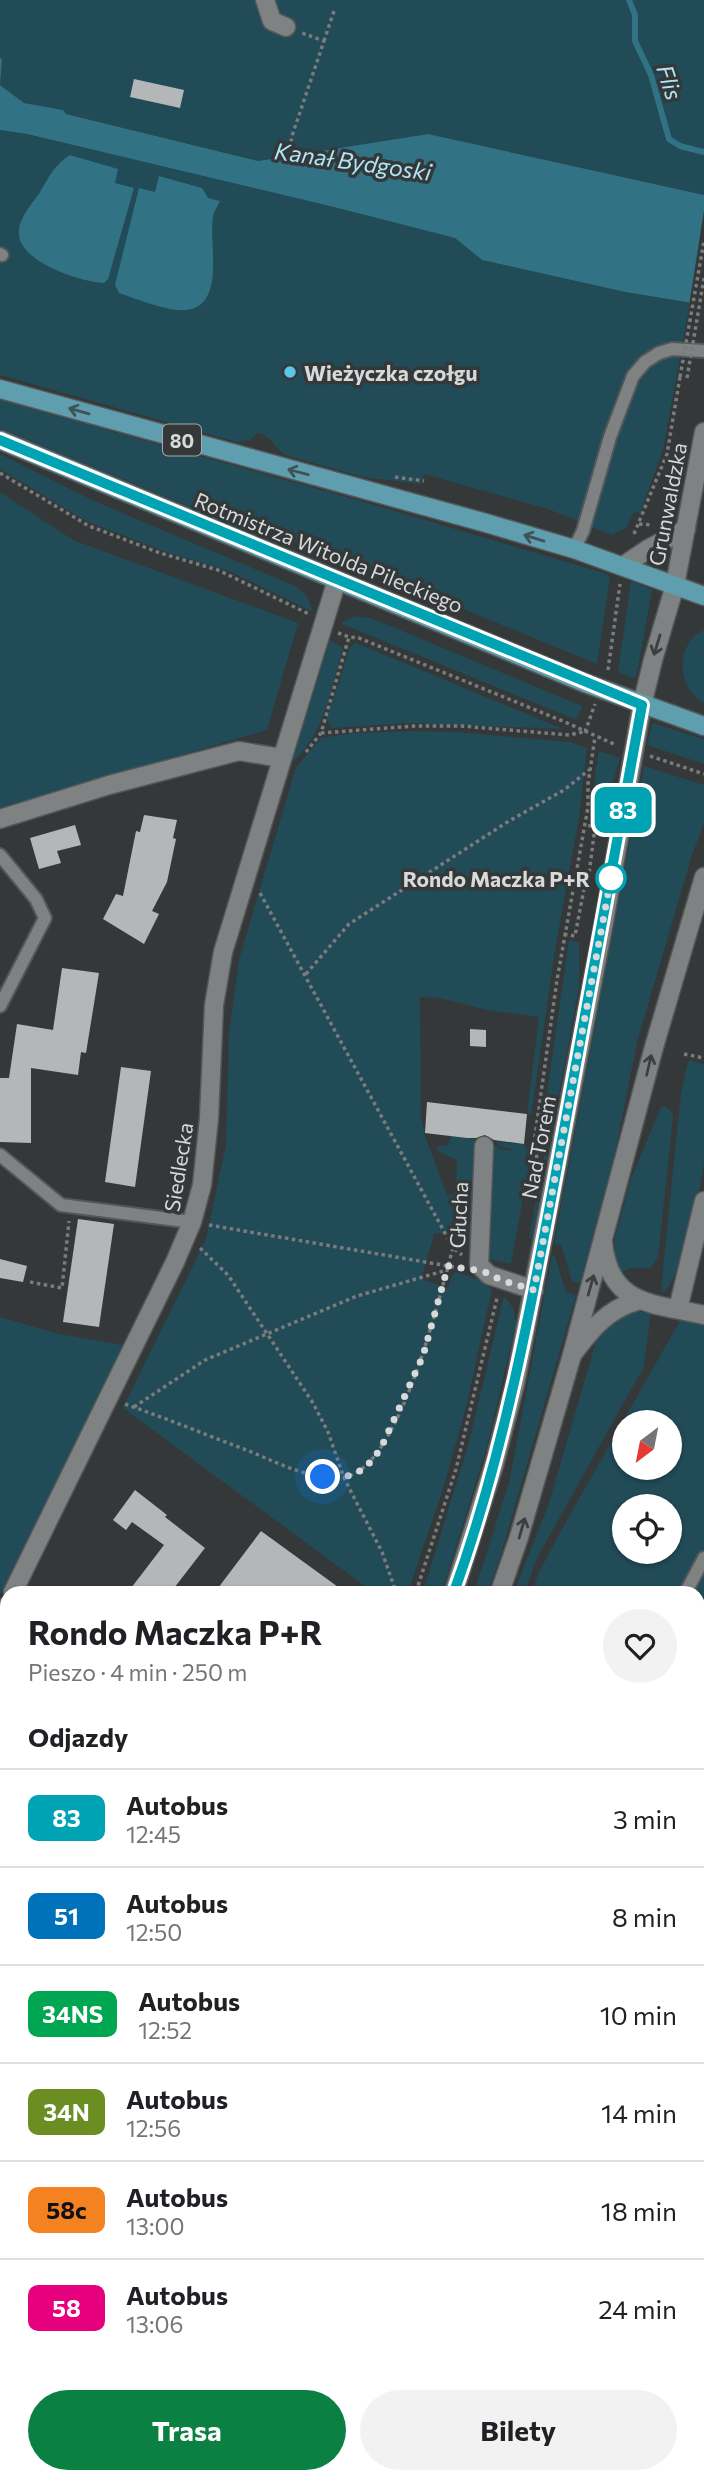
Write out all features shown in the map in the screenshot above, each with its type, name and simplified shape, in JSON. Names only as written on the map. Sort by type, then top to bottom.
[{"type":"main road","points":[[265,0],[272,21],[286,27]]},
{"type":"main road","name":"80","points":[[0,389],[574,549],[622,571],[704,596]]},
{"type":"main road","name":"Grunwaldzka","points":[[642,705],[675,585],[704,432]]},
{"type":"main road","name":"Rotmistrza Witolda Pileckiego","points":[[0,440],[642,705],[704,726]]},
{"type":"main road","points":[[622,571],[648,549],[686,529]]},
{"type":"main road","name":"Siedlecka","points":[[16,1586],[189,1230],[202,1185],[209,1118],[214,1005],[223,952],[337,580]]},
{"type":"main road","name":"Nad Torem","points":[[456,1586],[495,1465],[515,1384],[642,705]]},
{"type":"main road","points":[[0,819],[109,785],[239,751],[279,763]]},
{"type":"main road","points":[[502,1586],[572,1355],[654,1047],[704,877]]},
{"type":"main road","name":"Głucha","points":[[484,1146],[479,1265],[483,1271],[501,1280],[534,1290]]},
{"type":"main road","points":[[678,1309],[704,1201]]},
{"type":"main road","points":[[603,1242],[604,1259],[610,1273],[636,1301],[704,1315]]},
{"type":"main road","points":[[572,1355],[593,1328],[612,1312],[636,1301]]},
{"type":"lane","points":[[574,549],[583,531],[610,437],[633,376],[645,362],[659,353],[672,349],[704,351]]},
{"type":"lane","points":[[0,855],[36,899],[45,918],[0,1006]]},
{"type":"lane","points":[[0,1155],[61,1205],[189,1230]]},
{"type":"lane","points":[[699,1577],[704,1558]]},
{"type":"path","points":[[290,149],[334,11]]},
{"type":"path","points":[[286,27],[324,41]]},
{"type":"path","points":[[631,540],[667,454],[704,241]]},
{"type":"path","points":[[687,378],[704,278]]},
{"type":"path","points":[[0,473],[89,526],[160,553],[218,570],[312,616]]},
{"type":"path","points":[[639,524],[660,525]]},
{"type":"path","points":[[608,669],[622,571]]},
{"type":"path","points":[[333,631],[359,638],[620,747]]},
{"type":"path","points":[[279,763],[296,764],[321,733],[349,637]]},
{"type":"path","points":[[585,732],[593,710]]},
{"type":"path","points":[[321,733],[414,726],[461,726],[569,735],[585,732]]},
{"type":"path","points":[[536,1150],[534,1143],[564,934],[584,825],[594,737]]},
{"type":"path","points":[[644,755],[704,774]]},
{"type":"path","points":[[306,974],[349,924],[499,827],[564,790],[589,770]]},
{"type":"path","points":[[564,934],[575,936],[584,889],[588,882],[595,827],[584,825]]},
{"type":"path","points":[[247,869],[453,1248],[483,1271]]},
{"type":"path","points":[[684,1054],[704,1058]]},
{"type":"path","points":[[30,1282],[62,1288],[71,1206]]},
{"type":"path","points":[[189,1230],[483,1271]]},
{"type":"path","points":[[189,1230],[228,1275],[313,1403],[328,1432],[344,1478],[382,1552],[394,1586]]},
{"type":"path","points":[[109,1398],[303,1472],[323,1477],[344,1478],[355,1475],[373,1460],[392,1427],[423,1356],[453,1248]]},
{"type":"path","points":[[134,1407],[205,1360],[356,1296],[447,1268]]},
{"type":"path","points":[[418,1586],[460,1457],[499,1292]]},
{"type":"shaded area","points":[[0,0],[704,0],[704,195],[428,134],[258,161],[66,114],[63,110],[24,103],[0,85]]},
{"type":"shaded area","points":[[0,130],[27,134],[455,238],[482,260],[625,292],[690,303],[663,450],[640,513],[634,512],[627,527],[612,535],[548,509],[424,474],[421,484],[363,477],[285,455],[270,440],[258,433],[250,440],[237,442],[0,375]]},
{"type":"shaded area","points":[[0,400],[364,502],[607,574],[610,577],[597,664],[325,552],[222,520],[0,428]]},
{"type":"shaded area","points":[[0,454],[94,501],[295,586],[307,596],[313,612],[229,571],[169,553],[86,521],[0,469]]},
{"type":"shaded area","points":[[0,492],[73,540],[298,623],[267,730],[0,808]]},
{"type":"shaded area","points":[[631,581],[652,590],[637,674],[633,678],[618,672]]},
{"type":"shaded area","points":[[355,616],[371,618],[582,706],[578,717],[574,719],[340,623]]},
{"type":"shaded area","points":[[704,630],[704,703],[688,688],[683,666],[688,645]]},
{"type":"shaded area","points":[[330,640],[343,647],[331,693],[312,739],[292,762]]},
{"type":"shaded area","points":[[356,643],[563,729],[411,723],[331,728],[327,719],[350,647]]},
{"type":"shaded area","points":[[652,723],[704,739],[704,764],[647,745]]},
{"type":"shaded area","points":[[457,732],[570,742],[587,748],[579,817],[555,950],[531,1116],[527,1113],[539,1017],[487,1010],[440,998],[420,997],[421,1116],[425,1136],[447,1195],[453,1194],[456,1187],[457,1160],[441,1153],[435,1147],[448,1145],[451,1136],[478,1142],[475,1250],[458,1231],[434,1234],[421,1279],[448,1288],[452,1275],[456,1272],[480,1280],[492,1289],[466,1407],[443,1489],[410,1586],[365,1586],[123,1408],[206,1239],[226,1145],[229,1033],[239,960],[296,767],[321,738],[354,733]]},
{"type":"shaded area","points":[[599,751],[620,758],[601,821],[592,819]]},
{"type":"shaded area","points":[[644,766],[704,785],[704,823],[692,855],[637,1042],[615,1153],[580,1283],[572,1281],[561,1245],[554,1244]]},
{"type":"shaded area","points":[[569,940],[579,942],[579,987],[532,1239],[529,1238],[546,1145],[540,1143]]},
{"type":"shaded area","points":[[690,1061],[704,1064],[704,1161],[695,1210],[683,1252],[677,1270],[663,1293],[661,1290],[681,1093]]},
{"type":"shaded area","points":[[661,1107],[670,1110],[673,1117],[658,1257],[650,1268],[630,1268],[621,1273],[615,1256],[615,1237],[631,1179]]},
{"type":"shaded area","points":[[496,1142],[523,1144],[531,1153],[511,1264],[483,1258],[489,1148],[494,1145],[512,1151]]},
{"type":"shaded area","points":[[552,1256],[555,1257],[566,1292],[576,1295],[490,1586],[476,1586],[509,1483]]},
{"type":"shaded area","points":[[504,1296],[513,1308],[516,1324],[487,1446],[444,1586],[425,1586],[469,1442]]},
{"type":"shaded area","points":[[633,1311],[651,1313],[643,1371],[620,1410],[612,1410],[612,1424],[537,1558],[527,1586],[516,1586],[549,1503],[598,1335],[612,1319]]},
{"type":"shaded area","points":[[0,1317],[59,1334],[123,1345],[4,1586],[0,1586]]},
{"type":"shaded area","points":[[681,1319],[704,1324],[704,1586],[534,1586],[538,1574],[612,1441],[612,1480],[682,1480],[682,1410],[629,1410]]},
{"type":"water","name":"Kanał Bydgoski","points":[[0,85],[24,103],[63,110],[66,114],[258,161],[428,134],[704,195],[704,305],[625,292],[482,260],[455,238],[27,134],[0,130]]},
{"type":"water","points":[[70,155],[118,169],[115,183],[134,188],[108,279],[104,283],[68,275],[41,262],[30,254],[19,235],[20,224],[26,212],[53,171]]},
{"type":"water","points":[[159,176],[202,188],[208,198],[220,201],[213,216],[213,276],[210,290],[204,301],[193,308],[177,310],[155,305],[119,293],[115,285],[139,188],[155,192]]},
{"type":"pier","points":[[704,210],[704,309],[689,306]]},
{"type":"building","points":[[134,79],[184,90],[180,108],[130,97]]},
{"type":"building","points":[[144,815],[177,820],[167,882],[152,911],[159,914],[144,944],[103,919],[116,894],[123,896],[136,831],[140,832]]},
{"type":"building","points":[[75,825],[81,845],[57,851],[61,863],[39,869],[30,838]]},
{"type":"building","points":[[62,968],[99,973],[86,1053],[81,1052],[78,1075],[31,1068],[31,1143],[0,1142],[0,1078],[9,1078],[17,1024],[53,1030]]},
{"type":"building","points":[[470,1029],[486,1030],[486,1047],[470,1046]]},
{"type":"building","points":[[121,1067],[151,1071],[135,1187],[105,1182]]},
{"type":"building","points":[[427,1102],[527,1114],[524,1144],[494,1140],[485,1135],[467,1138],[425,1133]]},
{"type":"building","points":[[78,1219],[114,1224],[99,1327],[63,1322]]},
{"type":"building","points":[[0,1259],[27,1266],[23,1282],[0,1278]]},
{"type":"building","points":[[135,1490],[205,1548],[176,1586],[133,1586],[164,1545],[132,1522],[126,1530],[113,1520]]},
{"type":"building","points":[[261,1531],[337,1586],[220,1586]]},
{"type":"waterway","name":"Flis","points":[[629,0],[635,15],[635,41],[651,75],[669,139],[680,146],[704,152]]},
{"type":"bus line","name":"83","points":[[0,440],[642,705],[604,922],[515,1384],[495,1465],[456,1586]]},
{"type":"place","name":"Wieżyczka czołgu","points":[[290,372]]},
{"type":"place","name":"Rondo Maczka P+R","points":[[611,878]]},
{"type":"route","points":[[323,1477],[344,1478],[355,1475],[373,1460],[381,1448],[423,1356],[448,1266],[483,1271],[501,1280],[534,1290],[611,878]]}]
